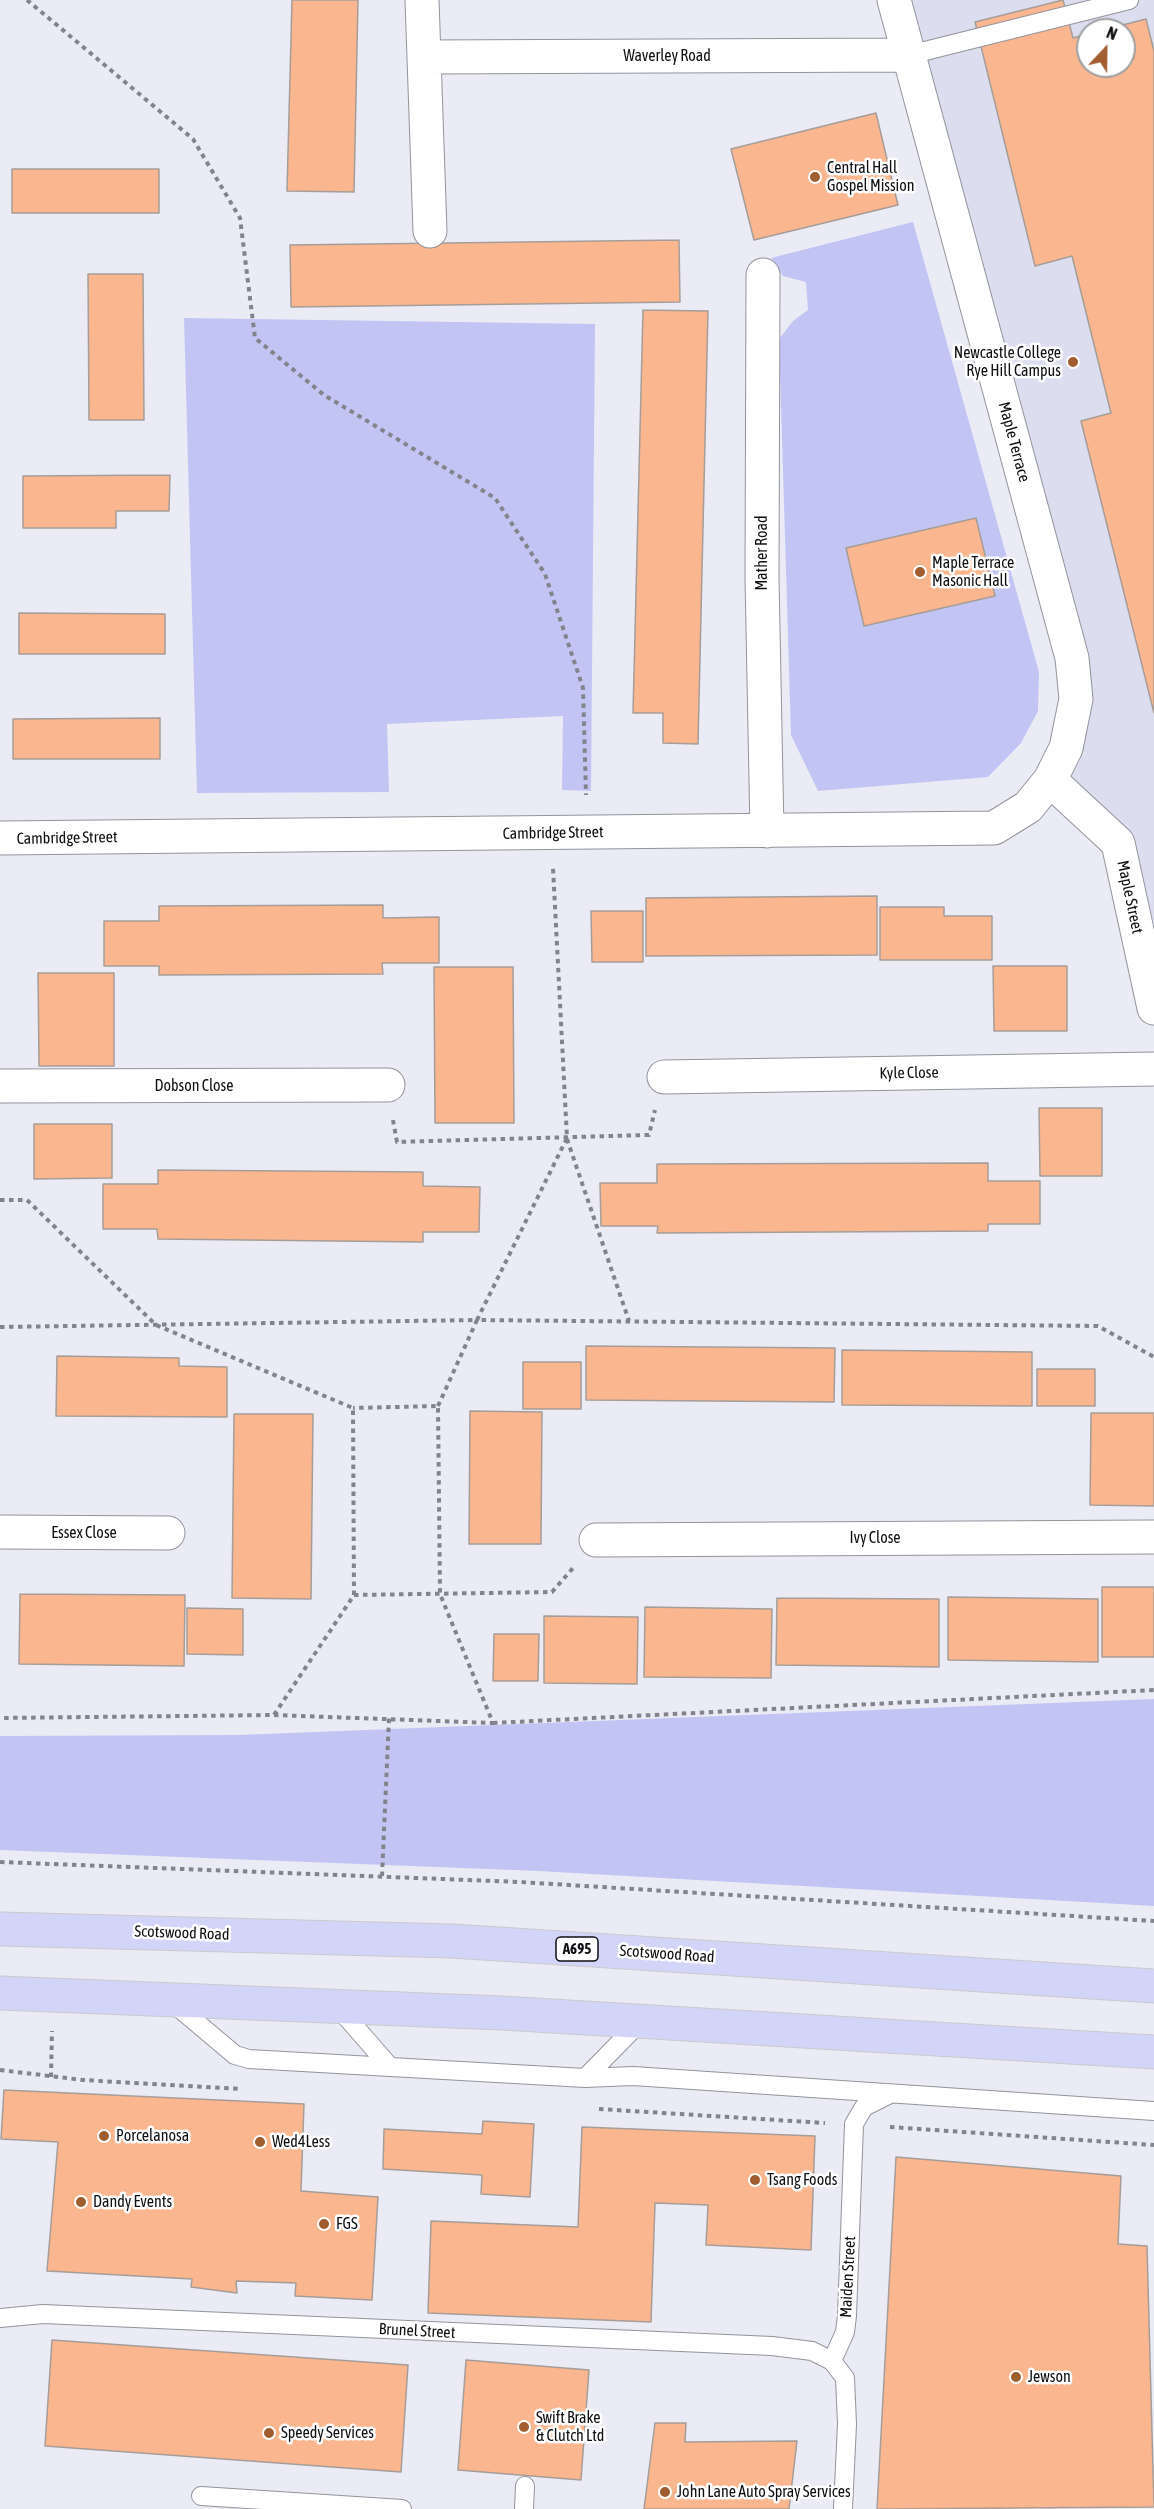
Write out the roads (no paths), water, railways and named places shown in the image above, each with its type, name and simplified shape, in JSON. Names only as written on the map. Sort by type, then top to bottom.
[{"type":"main road","name":"Scotswood Road","points":[[0,1929],[452,1941],[1154,1986]]},
{"type":"main road","points":[[0,1993],[336,2005],[642,2020],[1154,2052]]},
{"type":"street","points":[[422,0],[430,231]]},
{"type":"street","name":"Maple Terrace","points":[[894,0],[1072,658],[1076,699],[1066,747]]},
{"type":"street","name":"Waverley Road","points":[[424,57],[909,55]]},
{"type":"street","name":"Mather Road","points":[[763,275],[762,578],[767,831]]},
{"type":"street","name":"Cambridge Street","points":[[0,838],[994,828],[1028,807],[1050,780],[1066,747]]},
{"type":"street","name":"Maple Street","points":[[1050,780],[1118,843],[1154,1008]]},
{"type":"street","name":"Kyle Close","points":[[663,1077],[1154,1069]]},
{"type":"street","name":"Dobson Close","points":[[0,1086],[388,1085]]},
{"type":"street","name":"Essex Close","points":[[0,1532],[168,1533]]},
{"type":"street","name":"Ivy Close","points":[[596,1540],[1154,1537]]},
{"type":"lane","points":[[909,55],[1129,0]]},
{"type":"lane","points":[[167,1998],[235,2055],[242,2057],[585,2078],[633,2076],[1154,2111]]},
{"type":"lane","points":[[336,2005],[390,2067]]},
{"type":"lane","points":[[585,2078],[642,2020]]},
{"type":"lane","name":"Maiden Street","points":[[832,2361],[844,2332],[847,2316],[854,2124],[864,2107],[891,2093]]},
{"type":"lane","name":"Brunel Street","points":[[0,2318],[43,2314],[772,2346],[812,2352],[832,2361]]},
{"type":"lane","points":[[832,2361],[845,2378],[847,2424],[843,2509]]},
{"type":"lane","points":[[524,2509],[525,2486]]},
{"type":"lane","points":[[201,2496],[402,2509]]},
{"type":"place","name":"Central Hall Gospel Mission","points":[[815,177]]},
{"type":"place","name":"Newcastle College Rye Hill Campus","points":[[1073,362]]},
{"type":"place","name":"Maple Terrace Masonic Hall","points":[[920,572]]},
{"type":"place","name":"Porcelanosa","points":[[104,2136]]},
{"type":"place","name":"Wed4Less","points":[[260,2142]]},
{"type":"place","name":"Tsang Foods","points":[[755,2180]]},
{"type":"place","name":"Dandy Events","points":[[81,2202]]},
{"type":"place","name":"FGS","points":[[324,2224]]},
{"type":"place","name":"Jewson","points":[[1016,2377]]},
{"type":"place","name":"Swift Brake & Clutch Ltd","points":[[524,2427]]},
{"type":"place","name":"Speedy Services","points":[[269,2433]]},
{"type":"place","name":"John Lane Auto Spray Services","points":[[665,2492]]}]
